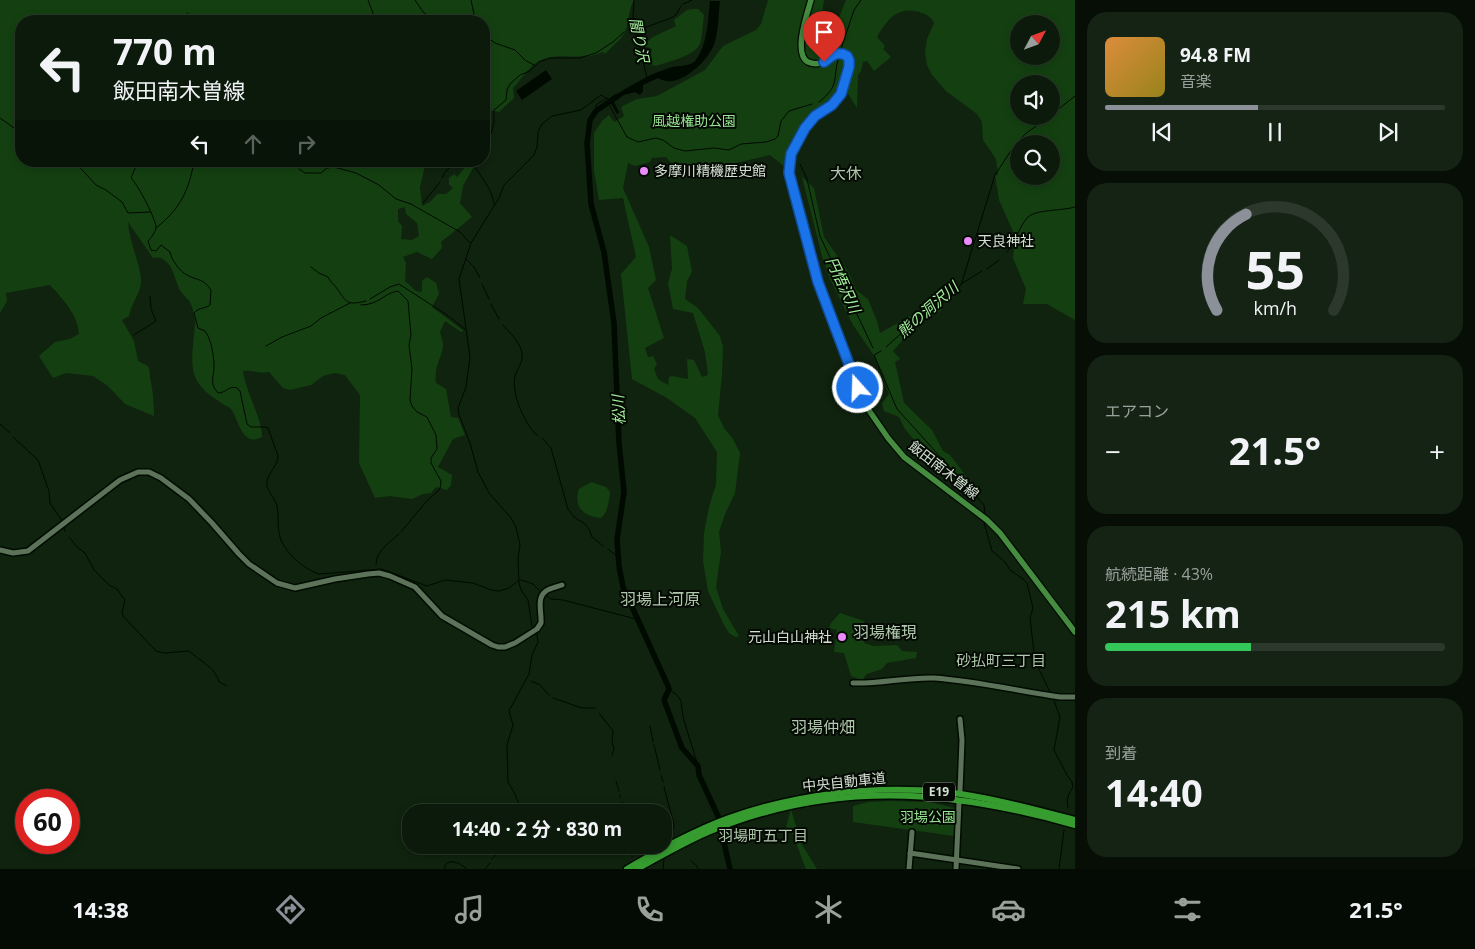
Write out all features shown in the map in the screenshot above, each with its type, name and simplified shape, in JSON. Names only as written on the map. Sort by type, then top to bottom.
[{"type":"highway","name":"中央自動車道","points":[[627,869],[638,867],[684,838],[728,818],[801,801],[818,795],[873,790],[936,792],[1004,802],[1075,820]]},
{"type":"highway","name":"中央自動車道","points":[[801,801],[889,795],[943,797],[1003,807],[1075,825]]},
{"type":"main road","name":"飯田南木曽線","points":[[810,0],[801,41],[801,54],[806,61],[813,64],[824,62],[835,54],[845,54],[849,60],[849,67],[841,94],[832,105],[815,116],[805,128],[791,154],[789,173],[818,282],[863,401],[888,438],[904,457],[987,520],[1000,533],[1075,632]]},
{"type":"street","points":[[0,550],[14,553],[28,551],[120,480],[138,472],[149,472],[161,478],[189,499],[249,564],[277,583],[295,588],[368,574],[379,573],[390,576],[415,587],[442,616],[492,645],[508,646],[527,636],[540,626],[542,619],[540,600],[543,593],[562,585]]},
{"type":"street","points":[[853,683],[877,684],[908,678],[934,678],[1075,697]]},
{"type":"street","points":[[960,719],[962,740],[960,791]]},
{"type":"street","points":[[956,869],[960,803]]},
{"type":"street","points":[[909,869],[912,832]]},
{"type":"street","points":[[910,853],[1018,869]]},
{"type":"green space","points":[[0,0],[634,0],[625,33],[605,54],[603,52],[587,56],[556,56],[537,62],[513,88],[514,98],[499,112],[490,110],[490,15],[15,15],[15,167],[425,167],[420,187],[422,206],[430,202],[437,194],[446,194],[453,188],[449,184],[449,178],[454,174],[457,177],[465,167],[473,167],[463,186],[460,203],[472,217],[441,242],[442,248],[432,259],[417,252],[403,257],[406,263],[405,281],[416,291],[422,292],[422,281],[427,277],[436,283],[439,294],[432,307],[464,331],[461,332],[445,321],[440,332],[443,347],[435,377],[436,383],[446,389],[451,417],[458,418],[465,435],[453,439],[438,467],[452,475],[451,485],[447,490],[436,487],[431,493],[412,499],[390,496],[375,498],[359,463],[360,395],[345,375],[335,373],[323,376],[311,385],[290,390],[283,388],[269,372],[243,371],[262,437],[249,439],[230,408],[206,392],[196,379],[192,362],[195,322],[191,304],[180,289],[168,263],[162,258],[153,258],[128,222],[141,284],[129,316],[122,320],[134,341],[138,361],[149,368],[154,416],[125,404],[108,386],[93,376],[66,373],[53,378],[39,356],[55,342],[70,339],[79,334],[73,314],[50,285],[6,293],[7,301],[0,313]],"holes":[[[405,207],[406,214],[417,223],[419,236],[412,240],[401,239],[402,226],[398,221],[398,209]]]},
{"type":"green space","name":"風越権助公園","points":[[768,0],[824,0],[818,43],[827,48],[846,0],[1075,0],[1075,320],[1047,304],[1023,304],[1026,289],[1013,258],[1015,236],[999,200],[995,175],[998,175],[996,159],[983,140],[982,122],[977,114],[946,91],[932,75],[927,65],[925,53],[927,39],[934,23],[930,17],[922,13],[914,11],[901,12],[885,24],[877,37],[885,46],[883,49],[891,57],[874,71],[867,61],[863,62],[858,75],[857,108],[848,94],[839,89],[834,99],[812,114],[789,149],[788,167],[785,167],[770,155],[680,174],[666,157],[652,158],[650,162],[635,166],[628,163],[623,188],[649,247],[656,280],[648,288],[664,338],[645,348],[648,357],[653,356],[657,364],[654,369],[658,379],[668,385],[669,377],[672,376],[688,379],[687,359],[694,360],[702,377],[708,375],[705,352],[693,313],[673,309],[668,283],[672,269],[670,235],[687,246],[692,272],[687,281],[685,299],[698,308],[720,336],[723,347],[718,415],[740,453],[735,493],[719,532],[721,552],[716,587],[723,609],[739,636],[735,637],[729,633],[723,623],[708,591],[703,561],[704,533],[716,484],[717,452],[695,418],[667,398],[632,379],[621,274],[636,257],[623,198],[599,200],[594,171],[594,133],[602,121],[609,115],[614,122],[624,116],[621,107],[637,99],[657,96],[705,70],[723,46],[756,30],[761,24]]},
{"type":"green space","points":[[698,9],[704,15],[700,44],[697,48],[674,60],[656,66],[652,65],[650,61],[652,49],[643,47],[651,38],[676,26],[674,20],[687,10]]},
{"type":"green space","points":[[802,177],[814,188],[824,237],[849,273],[856,290],[868,299],[880,333],[933,303],[942,310],[915,326],[893,351],[900,359],[895,362],[904,403],[932,430],[943,451],[950,455],[975,491],[968,493],[929,466],[921,448],[905,429],[899,417],[884,411],[882,403],[889,394],[875,357],[853,325],[830,279],[822,256]]},
{"type":"green space","points":[[591,482],[606,487],[610,492],[607,510],[601,518],[585,513],[579,506],[579,489]]},
{"type":"green space","points":[[840,613],[864,621],[864,643],[874,646],[897,645],[902,651],[917,652],[916,658],[887,663],[882,669],[867,674],[862,680],[851,676],[844,653],[834,652],[837,630],[829,628]]},
{"type":"green space","name":"羽場公園","points":[[868,802],[929,802],[954,808],[956,810],[954,836],[853,822],[853,806]]},
{"type":"green space","points":[[791,809],[801,843],[817,869],[806,869],[796,843],[799,841],[786,827]]},
{"type":"shaded area","points":[[710,1],[720,1],[716,36],[713,47],[706,58],[690,73],[678,80],[665,81],[658,78],[643,85],[643,91],[640,95],[635,92],[624,95],[614,102],[619,112],[617,114],[609,100],[614,96],[655,73],[695,61],[705,40]]},
{"type":"shaded area","points":[[546,70],[552,79],[522,100],[516,91]]},
{"type":"waterway","points":[[368,0],[374,15]]},
{"type":"waterway","points":[[415,0],[427,15]]},
{"type":"waterway","points":[[471,0],[473,15]]},
{"type":"waterway","name":"闇り沢","points":[[634,0],[633,17],[647,78]]},
{"type":"waterway","points":[[683,4],[692,0]]},
{"type":"waterway","points":[[840,52],[854,10],[861,0]]},
{"type":"waterway","points":[[644,28],[671,18],[676,15],[681,6]]},
{"type":"waterway","points":[[638,29],[643,28]]},
{"type":"waterway","points":[[490,137],[494,123],[494,110],[506,100],[510,84],[520,75],[530,71],[539,62],[550,58],[579,58],[596,53],[624,32]]},
{"type":"waterway","points":[[490,39],[515,50],[525,60],[534,65]]},
{"type":"waterway","points":[[819,102],[833,86],[839,56]]},
{"type":"waterway","points":[[532,626],[528,600],[521,590],[519,583],[518,558],[520,545],[516,527],[511,518],[489,493],[478,472],[470,443],[459,415],[458,408],[466,387],[470,357],[459,279],[471,243],[499,198],[504,185],[534,155],[537,147],[538,132],[542,124],[552,116],[581,110],[601,95],[610,100]]},
{"type":"waterway","name":"熊の洞沢川","points":[[1060,108],[1075,96]]},
{"type":"waterway","name":"松川","points":[[616,97],[596,111],[590,120],[587,143],[591,204],[604,252],[614,323],[619,443],[624,492],[617,540],[619,566],[623,587],[668,686],[669,689],[664,700],[682,748],[698,766],[699,775],[718,816],[730,869]]},
{"type":"waterway","points":[[596,111],[596,105],[607,98]]},
{"type":"waterway","points":[[608,103],[627,137],[638,142],[656,138],[663,140],[674,148],[685,151],[714,148],[729,150],[741,144],[766,142],[775,139],[778,136],[781,121],[789,111],[812,104]]},
{"type":"waterway","points":[[0,118],[15,129]]},
{"type":"waterway","name":"熊の洞沢川","points":[[886,347],[961,285],[995,175],[1025,134],[1038,125]]},
{"type":"waterway","name":"円悟沢川","points":[[800,164],[807,179],[820,236],[873,348]]},
{"type":"waterway","points":[[80,167],[96,185],[122,202],[128,213],[150,212]]},
{"type":"waterway","points":[[136,167],[131,178],[146,202],[156,228],[148,241],[151,250],[156,251],[161,245],[170,252],[174,262],[182,271],[203,282],[211,290],[210,305],[194,313],[198,328],[207,334],[213,352],[214,386],[218,393],[234,387],[237,388],[240,391],[247,424],[251,427],[268,428],[278,456],[267,484],[277,506],[280,537],[286,549],[301,564],[319,574],[382,569],[427,586],[445,580],[473,583],[499,591],[509,588],[519,580]]},
{"type":"waterway","points":[[156,228],[171,214],[182,199],[192,167]]},
{"type":"waterway","points":[[299,169],[305,173],[321,173],[327,168],[334,167],[356,173],[379,185],[396,199],[411,204],[460,232],[470,243]]},
{"type":"waterway","points":[[442,178],[450,167]]},
{"type":"waterway","points":[[475,167],[488,187],[494,204]]},
{"type":"waterway","points":[[423,203],[440,182]]},
{"type":"waterway","points":[[1007,252],[1022,225],[1032,214],[1075,207]]},
{"type":"waterway","points":[[466,259],[474,267],[480,278]]},
{"type":"waterway","points":[[987,269],[999,260]]},
{"type":"waterway","points":[[311,267],[328,277],[346,301],[352,303],[366,301]]},
{"type":"waterway","points":[[961,284],[982,271]]},
{"type":"waterway","points":[[370,299],[399,284],[447,315],[466,330]]},
{"type":"waterway","points":[[482,284],[489,299]]},
{"type":"waterway","points":[[361,305],[372,303],[398,291],[408,301],[411,335],[409,345],[412,369],[410,400],[417,412],[427,417],[436,435],[437,449],[431,458],[431,463],[441,481],[440,489],[426,502],[401,532]]},
{"type":"waterway","points":[[134,335],[156,321],[151,309],[150,296]]},
{"type":"waterway","points":[[266,346],[282,337],[311,326],[321,318],[350,303]]},
{"type":"waterway","points":[[491,304],[499,319]]},
{"type":"waterway","points":[[503,325],[520,346],[522,359],[515,376],[515,391],[520,409],[528,425],[538,436]]},
{"type":"waterway","name":"円悟沢川","points":[[881,351],[874,355],[897,409],[984,505],[985,514]]},
{"type":"waterway","points":[[0,424],[10,433]]},
{"type":"waterway","points":[[13,437],[38,460],[49,491],[50,503],[63,522]]},
{"type":"waterway","points":[[542,438],[551,448],[568,509],[574,517],[585,524],[592,537],[603,546]]},
{"type":"waterway","name":"円悟沢川","points":[[984,523],[992,551],[1005,562],[1010,570],[1027,583],[1033,608],[1030,618],[1035,661],[1051,694]]},
{"type":"waterway","points":[[376,564],[381,551],[399,534]]},
{"type":"waterway","points":[[69,537],[85,553],[94,570],[109,585],[117,589],[125,600],[123,616],[156,651],[164,653],[189,651],[211,668],[219,682],[227,686]]},
{"type":"waterway","points":[[608,549],[618,557]]},
{"type":"waterway","points":[[521,580],[533,584],[542,593]]},
{"type":"waterway","points":[[546,595],[551,599],[563,600],[636,619]]},
{"type":"waterway","points":[[519,804],[508,782],[507,745],[513,725],[509,711],[529,674],[532,655],[538,642],[537,634]]},
{"type":"waterway","points":[[531,681],[540,685],[550,696]]},
{"type":"waterway","points":[[669,689],[681,701],[683,717],[698,766]]},
{"type":"waterway","points":[[553,698],[582,708],[595,708]]},
{"type":"waterway","name":"円悟沢川","points":[[1053,698],[1060,717],[1054,750],[1073,787],[1068,797],[1068,808]]},
{"type":"waterway","points":[[599,713],[613,731],[612,742],[614,749],[612,755]]},
{"type":"waterway","points":[[650,726],[653,742]]},
{"type":"waterway","points":[[654,745],[660,770]]},
{"type":"waterway","points":[[661,775],[663,782]]},
{"type":"waterway","points":[[616,781],[619,791]]},
{"type":"waterway","points":[[664,787],[674,825],[673,830]]},
{"type":"waterway","name":"円悟沢川","points":[[1059,869],[1064,830]]},
{"type":"waterway","points":[[492,859],[496,854]]},
{"type":"waterway","points":[[663,869],[664,858]]},
{"type":"waterway","points":[[691,861],[698,869]]},
{"type":"waterway","points":[[445,869],[445,865],[451,862],[467,869]]},
{"type":"waterway","points":[[485,869],[490,863]]},
{"type":"place","name":"多摩川精機歴史館","points":[[644,171]]},
{"type":"place","name":"天良神社","points":[[968,241]]},
{"type":"place","name":"元山白山神社","points":[[842,637]]},
{"type":"district","name":"大休","points":[[846,173]]},
{"type":"district","name":"羽場上河原","points":[[660,599]]},
{"type":"district","name":"羽場権現","points":[[885,632]]},
{"type":"district","name":"砂払町三丁目","points":[[1001,661]]},
{"type":"district","name":"羽場仲畑","points":[[823,727]]},
{"type":"district","name":"羽場町五丁目","points":[[763,836]]},
{"type":"route","points":[[824,62],[835,54],[841,53],[847,56],[849,67],[845,84],[837,100],[815,116],[798,139],[790,157],[789,173],[818,282],[858,388]]}]
